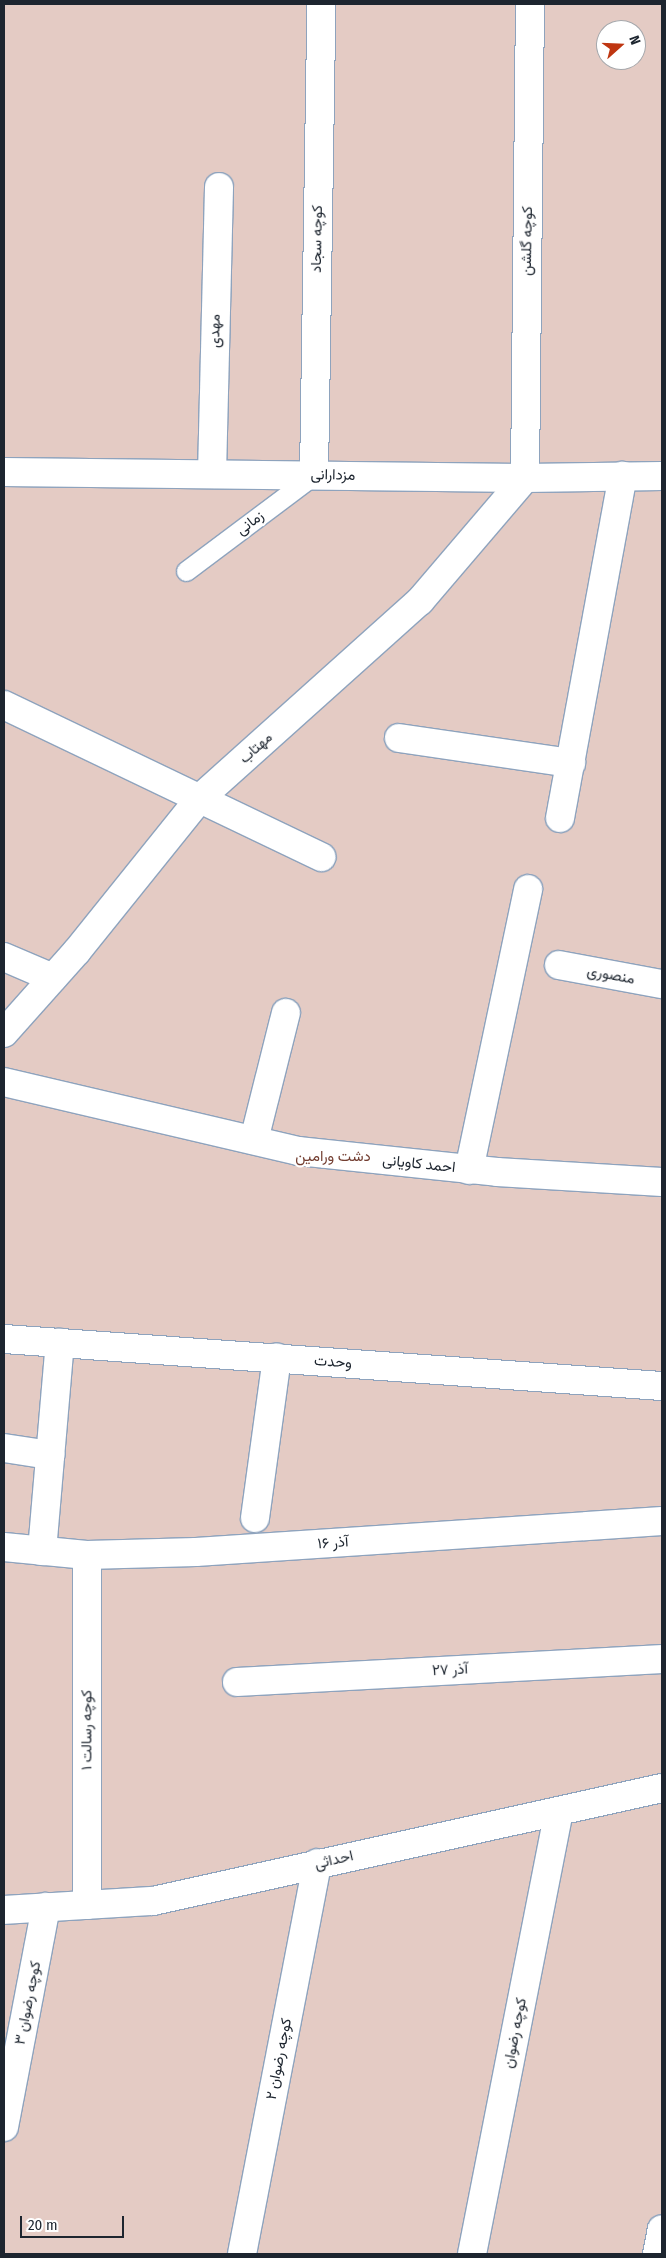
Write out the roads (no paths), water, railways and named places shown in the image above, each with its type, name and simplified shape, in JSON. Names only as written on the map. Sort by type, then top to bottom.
[{"type":"street","name":"کوچه سجاد","points":[[314,475],[321,4]]},
{"type":"street","name":"کوچه گلشن","points":[[525,478],[530,4]]},
{"type":"street","name":"مهدی","points":[[212,474],[219,188]]},
{"type":"street","name":"مزدارانی","points":[[4,472],[525,478],[662,476]]},
{"type":"street","points":[[560,818],[623,476]]},
{"type":"street","name":"مهتاب","points":[[4,1033],[53,978],[199,799],[420,601],[525,478]]},
{"type":"street","points":[[4,705],[321,857]]},
{"type":"street","points":[[399,738],[571,763]]},
{"type":"street","points":[[469,1170],[528,889]]},
{"type":"street","points":[[4,957],[53,978]]},
{"type":"street","name":"منصوری","points":[[559,965],[662,984]]},
{"type":"street","points":[[254,1140],[286,1014]]},
{"type":"street","name":"احمد کاویانی","points":[[4,1082],[298,1151],[469,1170],[662,1182]]},
{"type":"street","name":"وحدت","points":[[4,1339],[662,1386]]},
{"type":"street","points":[[42,1551],[60,1343]]},
{"type":"street","points":[[255,1518],[277,1358]]},
{"type":"street","points":[[4,1448],[50,1455]]},
{"type":"street","name":"۱۶ آذر","points":[[4,1547],[87,1555],[196,1552],[662,1521]]},
{"type":"street","name":"۱ کوچه رسالت","points":[[87,1555],[87,1905]]},
{"type":"street","name":"۲۷ آذر","points":[[237,1682],[662,1659]]},
{"type":"street","name":"احداثی","points":[[4,1910],[153,1901],[317,1863],[662,1788]]},
{"type":"street","name":"کوچه رضوان","points":[[472,2254],[559,1811]]},
{"type":"street","name":"کوچه رضوان ۲","points":[[242,2254],[317,1863]]},
{"type":"street","name":"کوچه رضوان ۳","points":[[4,2127],[46,1907]]},
{"type":"street","points":[[657,2254],[662,2229]]},
{"type":"lane","name":"زمانی","points":[[186,571],[314,475]]},
{"type":"park label","name":"دشت ورامین","points":[[333,1157]]}]
